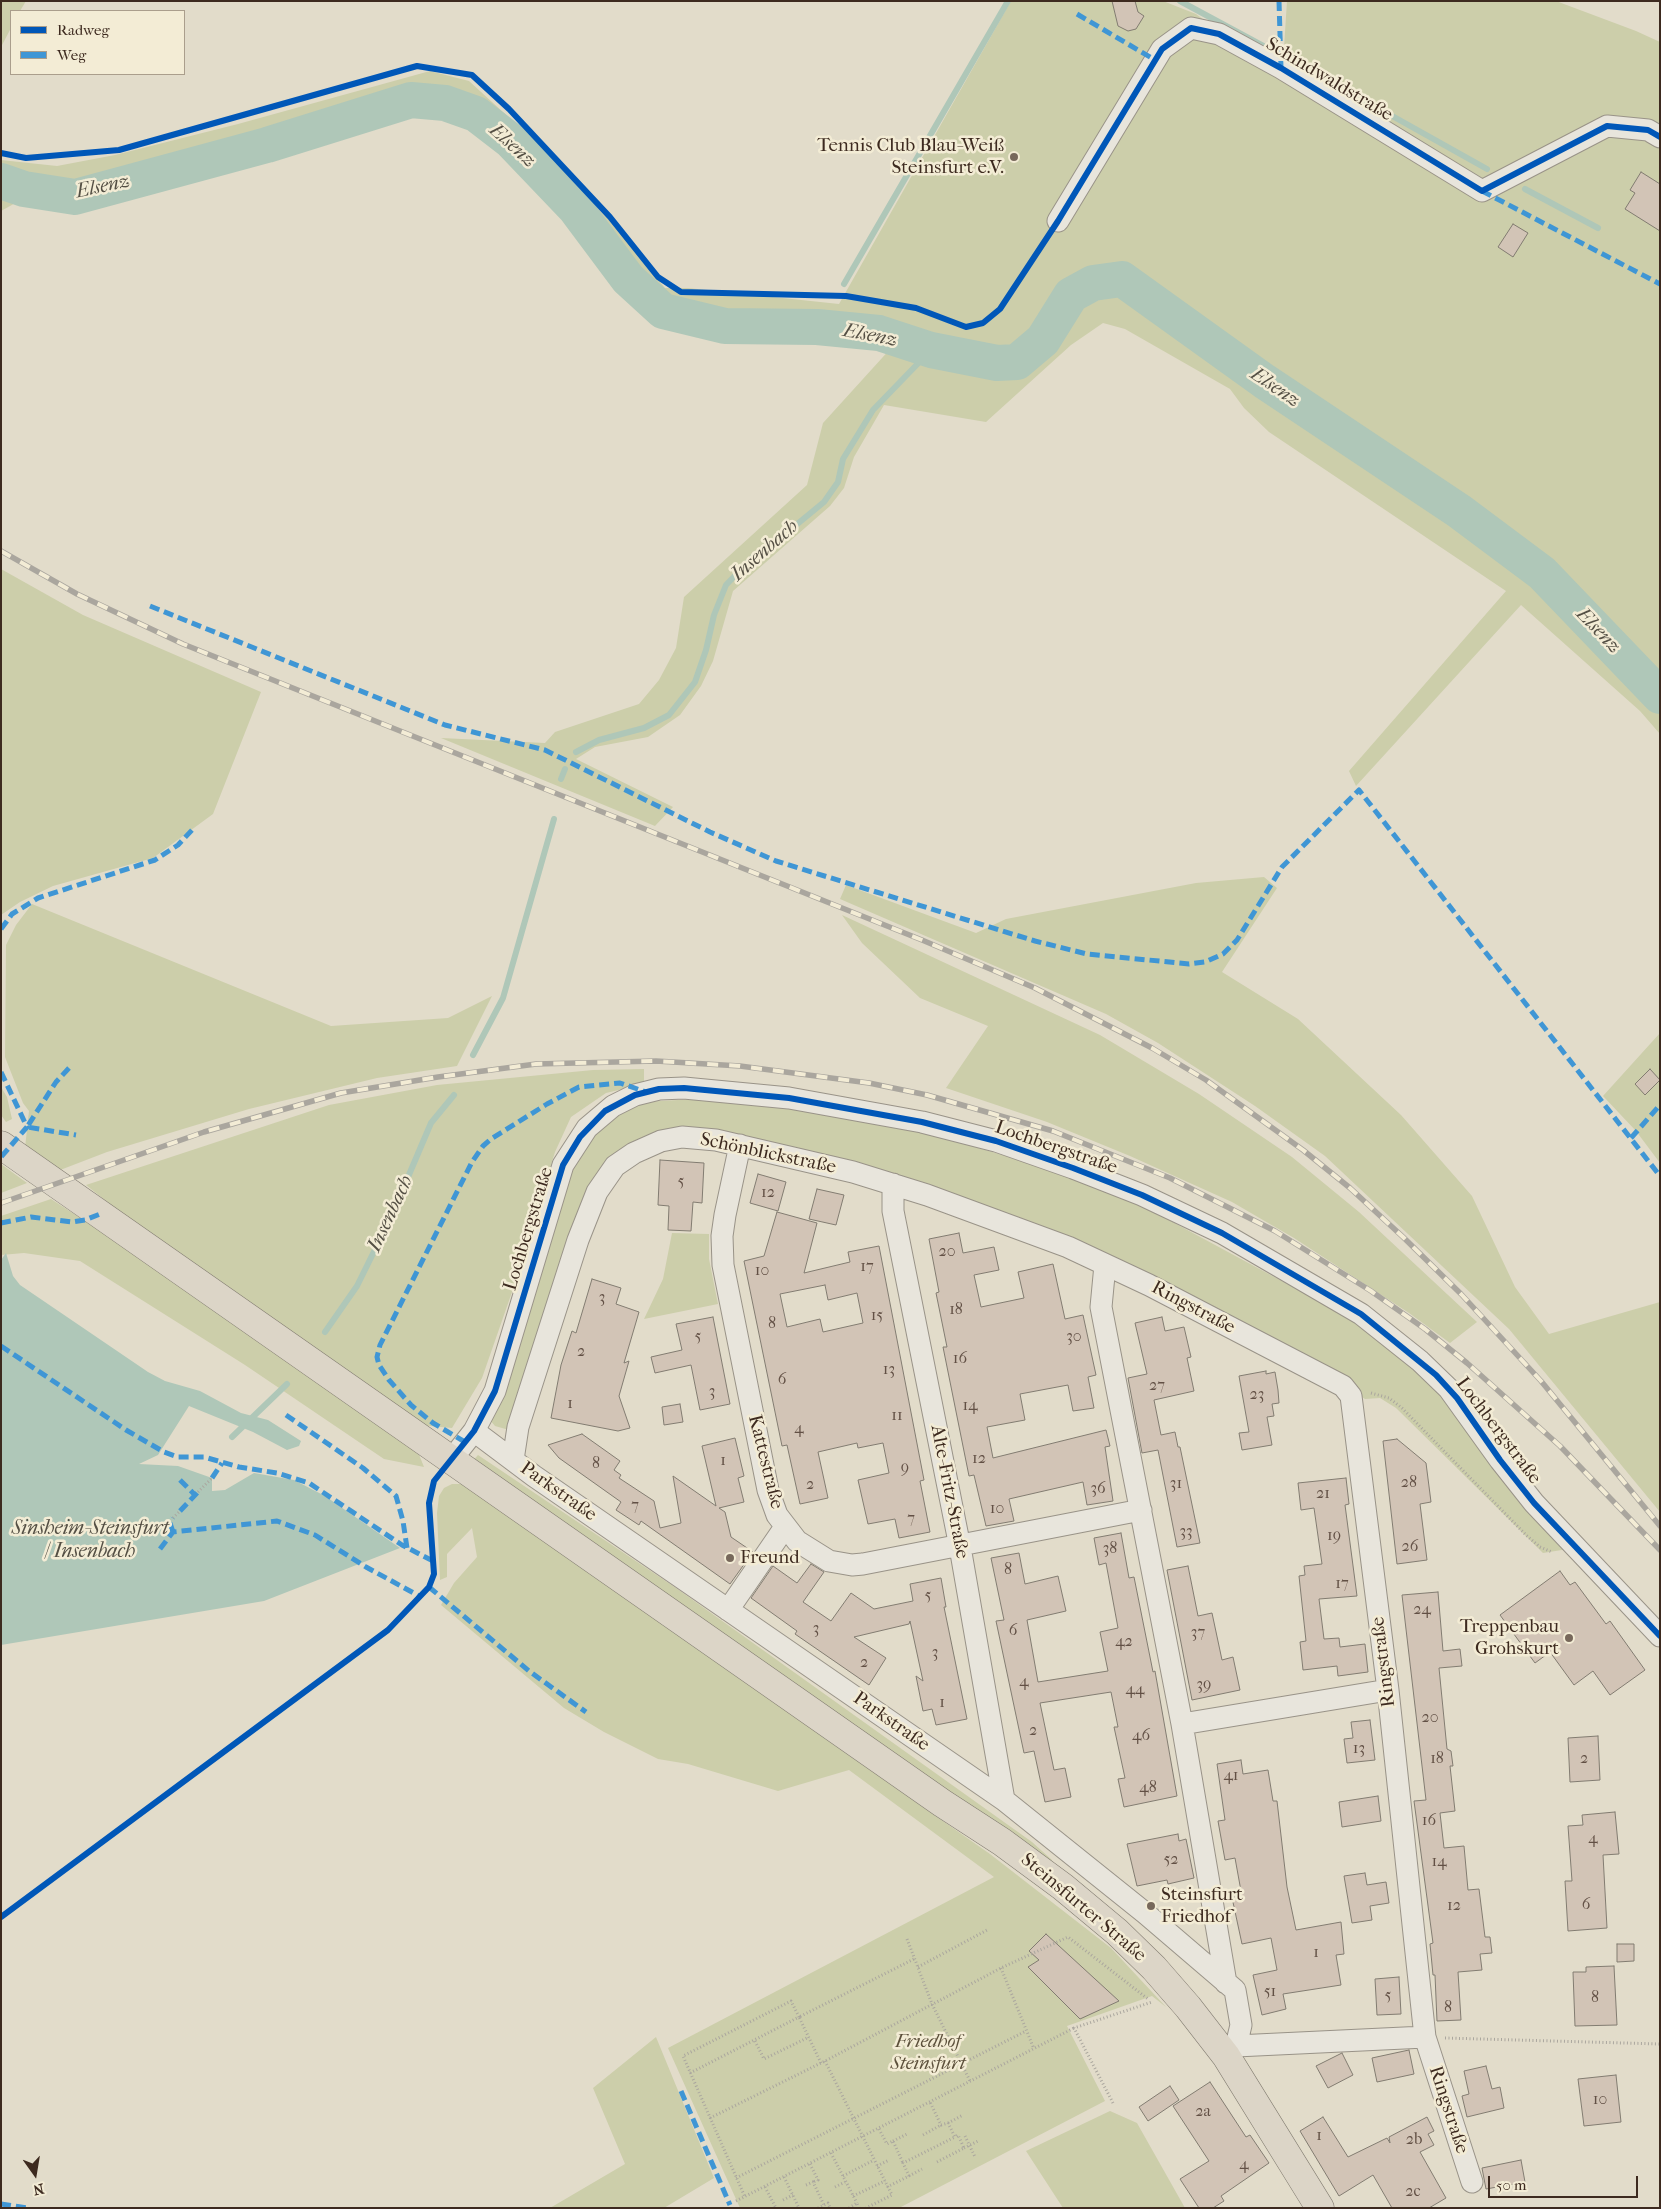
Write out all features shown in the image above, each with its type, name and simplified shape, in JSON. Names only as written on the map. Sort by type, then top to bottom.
[{"type":"main road","name":"Steinsfurter Straße","points":[[2,1144],[451,1460],[1064,1887],[1117,1932],[1154,1968],[1231,2051],[1320,2208]]},
{"type":"street","name":"Schindwaldstraße","points":[[1058,221],[1162,49],[1190,28],[1219,34],[1281,68],[1482,190],[1607,126],[1648,130],[1660,137]]},
{"type":"street","name":"Lochbergstraße","points":[[451,1460],[474,1431],[495,1391],[558,1181],[568,1155],[580,1137],[605,1111],[625,1100],[646,1092],[684,1088],[739,1092],[861,1109],[996,1141],[1142,1195],[1222,1233],[1361,1314],[1436,1375],[1457,1398],[1523,1490],[1660,1636]]},
{"type":"street","name":"Schönblickstraße","points":[[513,1460],[518,1427],[589,1207],[606,1176],[634,1153],[671,1139],[693,1137],[740,1145],[853,1172],[893,1184],[1068,1247],[1105,1265]]},
{"type":"street","name":"Kattestraße","points":[[740,1145],[724,1215],[723,1265],[768,1490],[777,1514],[797,1541],[820,1557],[852,1565],[960,1547],[1141,1510]]},
{"type":"street","name":"Alte-Fritz-Straße","points":[[893,1184],[893,1211],[960,1547],[1004,1800]]},
{"type":"street","points":[[1105,1265],[1102,1307],[1182,1724],[1226,1983]]},
{"type":"street","name":"Ringstraße","points":[[1105,1265],[1149,1285],[1344,1386],[1351,1396],[1388,1690],[1425,2037],[1472,2182]]},
{"type":"street","name":"Parkstraße","points":[[474,1431],[728,1610],[1004,1800],[1145,1913],[1235,1990],[1241,2025],[1231,2051]]},
{"type":"street","points":[[728,1610],[785,1527]]},
{"type":"street","points":[[1182,1724],[1388,1690]]},
{"type":"street","points":[[1231,2051],[1425,2037]]},
{"type":"path","points":[[1351,1396],[1368,1392],[1389,1398],[1418,1423],[1540,1548],[1568,1555],[1582,1554]]},
{"type":"path","points":[[198,1492],[212,1478]]},
{"type":"path","points":[[173,1518],[180,1511]]},
{"type":"path","points":[[918,1967],[989,1929]]},
{"type":"path","points":[[710,2118],[825,2061],[1001,1968],[1068,1937],[1159,2008]]},
{"type":"path","points":[[907,1939],[932,2004],[970,2081]]},
{"type":"path","points":[[690,2073],[914,1959]]},
{"type":"path","points":[[1001,1968],[1034,2049]]},
{"type":"path","points":[[745,2197],[683,2056],[791,2001],[821,2063]]},
{"type":"path","points":[[736,2201],[1074,2028],[1152,2002]]},
{"type":"path","points":[[1074,2028],[1113,2103]]},
{"type":"path","points":[[736,2178],[1026,2031]]},
{"type":"path","points":[[755,2041],[764,2059],[809,2037]]},
{"type":"path","points":[[1425,2037],[1660,2044]]},
{"type":"path","points":[[825,2061],[892,2195],[866,2208]]},
{"type":"path","points":[[930,2102],[941,2125]]},
{"type":"path","points":[[923,2135],[963,2115]]},
{"type":"path","points":[[948,2122],[955,2137]]},
{"type":"path","points":[[879,2128],[887,2144],[907,2134]]},
{"type":"path","points":[[903,2163],[958,2135],[964,2148]]},
{"type":"path","points":[[965,2136],[975,2157]]},
{"type":"path","points":[[892,2141],[909,2176]]},
{"type":"path","points":[[937,2162],[978,2141]]},
{"type":"path","points":[[831,2153],[859,2208]]},
{"type":"path","points":[[843,2176],[874,2160]]},
{"type":"path","points":[[877,2166],[888,2160]]},
{"type":"path","points":[[806,2185],[818,2180],[810,2164]]},
{"type":"path","points":[[887,2187],[922,2169]]},
{"type":"path","points":[[784,2177],[799,2208]]},
{"type":"path","points":[[853,2196],[885,2181]]},
{"type":"path","points":[[813,2182],[824,2205]]},
{"type":"path","points":[[835,2187],[846,2182]]},
{"type":"path","points":[[765,2187],[776,2208]]},
{"type":"path","points":[[783,2200],[793,2195]]},
{"type":"path","points":[[818,2208],[828,2203],[830,2208]]},
{"type":"path","points":[[849,2208],[857,2203]]},
{"type":"green space","points":[[1,1],[26,1],[21,10],[10,10],[10,30],[1,47]]},
{"type":"green space","points":[[1011,1],[1163,1],[1196,14],[1282,79],[1287,1],[1556,1],[1660,42],[1660,734],[1640,711],[1521,605],[1356,786],[1349,771],[1506,591],[1269,432],[1244,408],[1230,389],[1125,329],[1103,323],[1071,345],[986,422],[884,405],[854,457],[844,488],[830,506],[733,591],[713,661],[701,686],[680,715],[648,737],[595,747],[576,759],[673,807],[655,826],[441,738],[545,743],[555,732],[639,704],[659,680],[676,648],[684,597],[807,485],[823,423],[892,347],[875,339],[812,334],[718,336],[659,319],[621,286],[567,211],[506,150],[439,110],[415,110],[299,147],[70,206],[19,201],[1,211],[1,160],[57,166],[115,155],[238,124],[430,71],[469,81],[515,123],[612,223],[665,288],[688,288],[839,304]]},
{"type":"green space","points":[[1,569],[83,615],[261,692],[213,814],[153,858],[53,886],[20,902],[1,915]]},
{"type":"green space","points":[[1264,877],[1277,888],[1222,972],[1298,1019],[1401,1115],[1472,1196],[1515,1287],[1549,1334],[1660,1302],[1660,1512],[1509,1329],[1325,1156],[1255,1106],[1158,1043],[1106,1014],[840,899],[846,885],[976,933],[1006,919],[1196,883]]},
{"type":"green space","points":[[32,904],[331,1026],[448,1018],[492,996],[457,1066],[377,1078],[249,1109],[107,1152],[55,1172],[25,1148],[29,1111],[23,1103],[5,1057],[6,945],[16,925]]},
{"type":"green space","points":[[842,915],[1100,1035],[1199,1094],[1292,1157],[1359,1212],[1477,1322],[1450,1343],[1409,1313],[1294,1238],[1232,1202],[1130,1156],[1047,1122],[946,1088],[988,1026],[920,998],[862,943]]},
{"type":"green space","points":[[1660,1033],[1660,1163],[1636,1131],[1603,1096]]},
{"type":"green space","points":[[644,1069],[644,1084],[606,1093],[571,1117],[555,1152],[512,1292],[482,1378],[452,1428],[419,1425],[131,1221],[86,1185],[329,1105],[437,1085],[593,1070]]},
{"type":"green space","points":[[1,1087],[7,1097],[12,1119],[6,1122],[1,1115]]},
{"type":"green space","points":[[711,1098],[767,1104],[910,1128],[1030,1163],[1117,1192],[1341,1313],[1412,1365],[1455,1411],[1568,1549],[1543,1553],[1396,1408],[1380,1398],[1365,1399],[1316,1365],[1115,1264],[754,1142],[621,1150],[509,1430],[495,1426],[490,1420],[556,1212],[582,1146],[613,1118],[644,1102]]},
{"type":"green space","points":[[1,1164],[27,1183],[1,1193]]},
{"type":"green space","points":[[51,1199],[105,1234],[418,1452],[424,1467],[384,1459],[245,1365],[80,1261],[24,1253],[1,1255],[1,1216]]},
{"type":"green space","points":[[672,1233],[709,1234],[709,1259],[718,1304],[644,1319],[663,1279]]},
{"type":"green space","points":[[478,1455],[676,1588],[1032,1842],[1052,1860],[1045,1867],[470,1464]]},
{"type":"green space","name":"Friedhof Steinsfurt","points":[[452,1484],[462,1484],[990,1854],[1111,1948],[1166,2007],[1152,1996],[1067,2026],[1105,2101],[899,2208],[740,2208],[668,2048],[994,1877],[849,1770],[778,1791],[688,1764],[658,1759],[604,1732],[564,1708],[441,1605],[454,1583],[477,1557],[472,1528],[447,1554],[447,1577],[440,1580],[437,1513],[439,1496],[444,1488]]},
{"type":"green space","points":[[656,2037],[714,2178],[664,2208],[550,2208],[625,2164],[593,2088]]},
{"type":"green space","points":[[1110,2111],[1137,2123],[1185,2208],[1063,2208],[1026,2151]]},
{"type":"water","name":"Sinsheim-Steinsfurt / Insenbach","points":[[6,1253],[13,1276],[20,1285],[148,1372],[165,1381],[200,1391],[241,1413],[268,1420],[301,1441],[299,1446],[287,1450],[253,1432],[189,1406],[158,1455],[139,1464],[178,1466],[212,1478],[212,1491],[225,1490],[254,1473],[294,1480],[325,1496],[400,1548],[264,1601],[1,1645],[1,1260]]},
{"type":"building","points":[[1112,1],[1135,1],[1138,12],[1144,16],[1136,29],[1128,31],[1118,26]]},
{"type":"building","points":[[1641,172],[1660,184],[1660,231],[1625,209],[1635,193],[1630,190]]},
{"type":"building","points":[[1513,224],[1528,233],[1513,257],[1498,247]]},
{"type":"building","points":[[1650,1069],[1660,1080],[1645,1095],[1635,1084]]},
{"type":"building","points":[[660,1160],[704,1163],[702,1203],[693,1202],[691,1231],[668,1230],[669,1206],[658,1205]]},
{"type":"building","points":[[758,1174],[786,1182],[778,1211],[750,1203]]},
{"type":"building","points":[[817,1189],[844,1195],[836,1225],[809,1219]]},
{"type":"building","points":[[777,1212],[817,1223],[804,1273],[850,1262],[848,1252],[879,1246],[924,1480],[920,1481],[930,1532],[899,1538],[895,1519],[868,1524],[858,1480],[889,1473],[883,1443],[858,1448],[857,1443],[818,1452],[828,1498],[800,1504],[787,1445],[782,1446],[744,1261],[764,1256]],"holes":[[[825,1285],[828,1300],[857,1293],[863,1323],[823,1332],[820,1319],[787,1327],[780,1294]]]},
{"type":"building","points":[[959,1233],[963,1253],[994,1247],[999,1270],[974,1275],[981,1307],[1024,1298],[1018,1272],[1053,1264],[1065,1319],[1083,1315],[1096,1375],[1088,1377],[1094,1408],[1073,1411],[1068,1385],[1020,1394],[1025,1420],[987,1427],[993,1458],[1106,1430],[1110,1446],[1105,1447],[1113,1501],[1087,1505],[1083,1482],[1009,1499],[1014,1521],[986,1526],[974,1475],[969,1476],[943,1347],[947,1347],[936,1293],[939,1292],[929,1239]]},
{"type":"building","points":[[592,1279],[621,1288],[616,1304],[639,1312],[624,1363],[629,1361],[619,1396],[630,1428],[618,1431],[551,1418],[561,1365],[572,1331],[576,1333]]},
{"type":"building","points":[[713,1317],[730,1404],[700,1410],[691,1365],[655,1373],[651,1357],[682,1350],[676,1324]]},
{"type":"building","points":[[1162,1317],[1165,1331],[1184,1327],[1191,1357],[1187,1358],[1194,1391],[1154,1400],[1161,1435],[1175,1432],[1178,1447],[1180,1447],[1200,1543],[1177,1547],[1158,1450],[1142,1453],[1128,1378],[1147,1374],[1135,1323]]},
{"type":"building","points":[[1266,1371],[1266,1374],[1275,1372],[1278,1390],[1279,1403],[1272,1404],[1274,1416],[1267,1417],[1272,1445],[1242,1450],[1239,1433],[1249,1432],[1239,1376]]},
{"type":"building","points":[[680,1404],[683,1422],[664,1425],[662,1407]]},
{"type":"building","points":[[582,1434],[620,1461],[614,1470],[621,1475],[619,1478],[654,1501],[660,1528],[681,1523],[673,1476],[716,1506],[702,1446],[735,1438],[744,1476],[738,1478],[744,1502],[719,1508],[725,1512],[731,1537],[753,1552],[730,1584],[641,1521],[639,1525],[616,1510],[621,1502],[559,1458],[548,1445]]},
{"type":"building","points":[[1397,1439],[1426,1463],[1431,1502],[1420,1504],[1427,1560],[1397,1564],[1383,1441]]},
{"type":"building","points":[[1346,1478],[1349,1504],[1345,1505],[1357,1596],[1319,1599],[1324,1639],[1339,1638],[1340,1647],[1365,1644],[1368,1672],[1338,1676],[1337,1666],[1303,1670],[1300,1642],[1306,1641],[1299,1576],[1305,1575],[1304,1566],[1322,1564],[1314,1508],[1301,1510],[1298,1483]]},
{"type":"building","points":[[1121,1533],[1129,1578],[1134,1577],[1153,1672],[1155,1671],[1177,1796],[1124,1807],[1118,1779],[1125,1778],[1114,1727],[1118,1727],[1111,1692],[1040,1703],[1054,1770],[1065,1768],[1071,1797],[1045,1802],[1034,1751],[1024,1753],[996,1621],[1004,1620],[991,1558],[1019,1553],[1025,1584],[1058,1576],[1066,1611],[1027,1620],[1038,1682],[1108,1671],[1100,1632],[1118,1628],[1106,1563],[1099,1565],[1094,1538]]},
{"type":"building","points":[[811,1564],[824,1572],[803,1602],[831,1621],[851,1593],[874,1609],[913,1601],[910,1584],[941,1578],[946,1607],[944,1607],[967,1719],[936,1725],[932,1709],[923,1711],[916,1676],[923,1681],[910,1621],[909,1624],[854,1637],[886,1658],[869,1685],[795,1634],[797,1631],[751,1598],[773,1566],[797,1583]]},
{"type":"building","points":[[1188,1566],[1198,1616],[1212,1613],[1222,1660],[1233,1657],[1240,1690],[1192,1700],[1167,1570]]},
{"type":"building","name":"Treppenbau Grohskurt","points":[[1560,1571],[1570,1585],[1575,1582],[1606,1624],[1610,1621],[1645,1670],[1610,1695],[1593,1671],[1574,1685],[1550,1652],[1535,1663],[1500,1615]]},
{"type":"building","points":[[1438,1592],[1443,1651],[1460,1649],[1462,1666],[1439,1668],[1447,1749],[1451,1751],[1453,1766],[1450,1766],[1455,1811],[1440,1813],[1444,1848],[1464,1846],[1468,1890],[1479,1889],[1485,1937],[1490,1937],[1492,1953],[1480,1954],[1482,1970],[1458,1972],[1461,2020],[1437,2021],[1435,1975],[1433,1975],[1430,1944],[1433,1943],[1414,1801],[1426,1800],[1402,1595]]},
{"type":"building","points":[[1370,1720],[1375,1760],[1347,1763],[1344,1739],[1353,1738],[1351,1722]]},
{"type":"building","points":[[1598,1736],[1600,1780],[1570,1782],[1568,1738]]},
{"type":"building","points":[[1241,1760],[1243,1774],[1268,1770],[1273,1801],[1277,1801],[1287,1887],[1296,1930],[1341,1922],[1344,1954],[1336,1955],[1341,1985],[1283,1994],[1286,2009],[1262,2015],[1253,1975],[1277,1970],[1271,1938],[1242,1944],[1231,1893],[1241,1891],[1235,1858],[1225,1860],[1218,1821],[1225,1820],[1217,1764]]},
{"type":"building","points":[[1378,1796],[1381,1821],[1342,1827],[1339,1802]]},
{"type":"building","points":[[1615,1812],[1619,1854],[1603,1855],[1607,1928],[1568,1931],[1565,1881],[1572,1881],[1568,1826],[1583,1825],[1582,1815]]},
{"type":"building","points":[[1178,1834],[1179,1841],[1186,1839],[1194,1878],[1168,1884],[1167,1880],[1137,1886],[1127,1844]]},
{"type":"building","points":[[1365,1873],[1367,1885],[1386,1882],[1389,1903],[1370,1906],[1372,1920],[1352,1923],[1344,1876]]},
{"type":"building","points":[[1046,1934],[1119,2001],[1080,2019],[1028,1967],[1039,1960],[1029,1951]]},
{"type":"building","points":[[1617,1944],[1634,1944],[1634,1961],[1617,1962]]},
{"type":"building","points":[[1614,1966],[1617,2025],[1575,2026],[1573,1972],[1586,1972],[1586,1967]]},
{"type":"building","points":[[1399,1977],[1401,2014],[1377,2015],[1375,1979]]},
{"type":"building","points":[[1409,2050],[1414,2074],[1377,2082],[1372,2058]]},
{"type":"building","points":[[1342,2053],[1353,2075],[1328,2088],[1316,2066]]},
{"type":"building","points":[[1486,2066],[1492,2089],[1500,2087],[1504,2108],[1467,2117],[1462,2096],[1469,2094],[1464,2071]]},
{"type":"building","points":[[1616,2075],[1621,2122],[1584,2126],[1578,2079]]},
{"type":"building","points":[[1210,2082],[1246,2137],[1250,2135],[1269,2163],[1221,2196],[1224,2201],[1213,2208],[1199,2208],[1180,2179],[1209,2161],[1173,2106]]},
{"type":"building","points":[[1170,2086],[1179,2100],[1148,2121],[1139,2107]]},
{"type":"building","points":[[1323,2117],[1348,2157],[1387,2138],[1390,2143],[1389,2137],[1427,2117],[1434,2131],[1428,2134],[1434,2145],[1420,2152],[1446,2198],[1429,2208],[1392,2208],[1373,2175],[1339,2196],[1300,2131]]},
{"type":"building","points":[[1521,2160],[1525,2182],[1486,2189],[1482,2168]]},
{"type":"waterway","points":[[844,284],[1008,1]]},
{"type":"waterway","points":[[1180,1],[1267,48]]},
{"type":"waterway","points":[[1294,61],[1487,169]]},
{"type":"waterway","name":"Elsenz","points":[[1,181],[24,189],[75,197],[267,145],[411,100],[445,103],[476,114],[511,141],[575,208],[628,279],[663,311],[725,326],[817,327],[879,333],[931,350],[997,363],[1017,362],[1043,340],[1071,295],[1093,283],[1122,279],[1264,381],[1459,511],[1542,573],[1660,696]]},
{"type":"waterway","points":[[1525,189],[1598,228]]},
{"type":"waterway","points":[[817,327],[825,313]]},
{"type":"waterway","name":"Insenbach","points":[[576,752],[599,740],[644,728],[669,715],[695,682],[706,650],[714,615],[726,585],[754,556],[824,502],[838,482],[843,459],[873,410],[931,350]]},
{"type":"waterway","name":"Insenbach","points":[[561,779],[565,769]]},
{"type":"waterway","name":"Insenbach","points":[[473,1055],[503,998],[554,819]]},
{"type":"waterway","name":"Insenbach","points":[[325,1332],[357,1286],[391,1217],[431,1123],[454,1095]]},
{"type":"waterway","name":"Insenbach","points":[[232,1437],[287,1384]]},
{"type":"railway","points":[[1,551],[77,594],[183,644],[922,940],[1035,988],[1152,1048],[1206,1080],[1303,1150],[1350,1188],[1403,1237],[1461,1294],[1541,1381],[1660,1526]]},
{"type":"railway","points":[[1,1203],[204,1132],[341,1093],[438,1077],[536,1064],[656,1061],[740,1066],[869,1083],[927,1095],[1053,1131],[1170,1178],[1275,1231],[1371,1291],[1425,1329],[1467,1363],[1560,1446],[1660,1550]]},
{"type":"marked path","points":[[1279,1],[1281,68]]},
{"type":"marked path","points":[[1077,14],[1155,60]]},
{"type":"marked path","points":[[1482,191],[1660,284]]},
{"type":"marked path","points":[[150,606],[445,725],[545,750],[710,832],[776,861],[1035,941],[1087,954],[1189,964],[1205,962],[1223,954],[1237,940],[1282,867],[1359,790],[1660,1176]]},
{"type":"marked path","points":[[1,929],[12,914],[38,898],[155,860],[178,845],[192,830]]},
{"type":"marked path","points":[[69,1068],[56,1082],[27,1127],[76,1135]]},
{"type":"marked path","points":[[1,1072],[27,1127],[1,1157]]},
{"type":"marked path","points":[[465,1442],[433,1423],[411,1405],[389,1380],[379,1365],[377,1357],[380,1345],[472,1162],[483,1146],[491,1139],[547,1104],[579,1087],[620,1083],[646,1092]]},
{"type":"marked path","points":[[1631,1138],[1660,1105]]},
{"type":"marked path","points":[[1,1223],[31,1217],[72,1222],[85,1220],[100,1214]]},
{"type":"marked path","points":[[1,1346],[126,1430],[164,1452],[178,1457],[204,1457],[239,1467],[277,1473],[309,1483],[402,1545],[433,1561]]},
{"type":"marked path","points":[[286,1415],[363,1468],[396,1496],[403,1521],[407,1548]]},
{"type":"marked path","points":[[212,1478],[222,1463]]},
{"type":"marked path","points":[[180,1480],[195,1495]]},
{"type":"marked path","points":[[180,1511],[198,1492]]},
{"type":"marked path","points":[[173,1518],[170,1523],[173,1532]]},
{"type":"marked path","points":[[160,1549],[173,1532],[277,1521],[315,1535],[366,1567],[421,1597]]},
{"type":"marked path","points":[[429,1587],[529,1671],[586,1712]]},
{"type":"marked path","points":[[681,2091],[730,2205]]},
{"type":"marked path","points":[[1,2204],[27,2208]]},
{"type":"cycle path","points":[[1,153],[26,158],[119,150],[417,66],[472,75],[509,109],[610,217],[658,277],[681,292],[846,296],[916,308],[966,327],[983,323],[1000,309],[1058,221],[1162,49],[1191,28],[1219,34],[1281,68],[1482,191],[1607,126],[1648,130],[1660,137]]},
{"type":"cycle path","points":[[1,1917],[388,1630],[429,1587],[434,1574],[429,1503],[434,1481],[474,1431],[495,1391],[563,1165],[580,1137],[605,1111],[635,1095],[659,1089],[684,1088],[789,1098],[922,1122],[996,1141],[1073,1168],[1142,1195],[1222,1233],[1361,1314],[1436,1375],[1457,1398],[1500,1460],[1534,1503],[1660,1636]]},
{"type":"place","name":"Tennis Club Blau-Weiß Steinsfurt e.V.","points":[[1014,157]]},
{"type":"place","name":"Freund","points":[[730,1558]]},
{"type":"place","name":"Treppenbau Grohskurt","points":[[1569,1638]]},
{"type":"place","name":"Steinsfurt Friedhof","points":[[1151,1906]]}]
